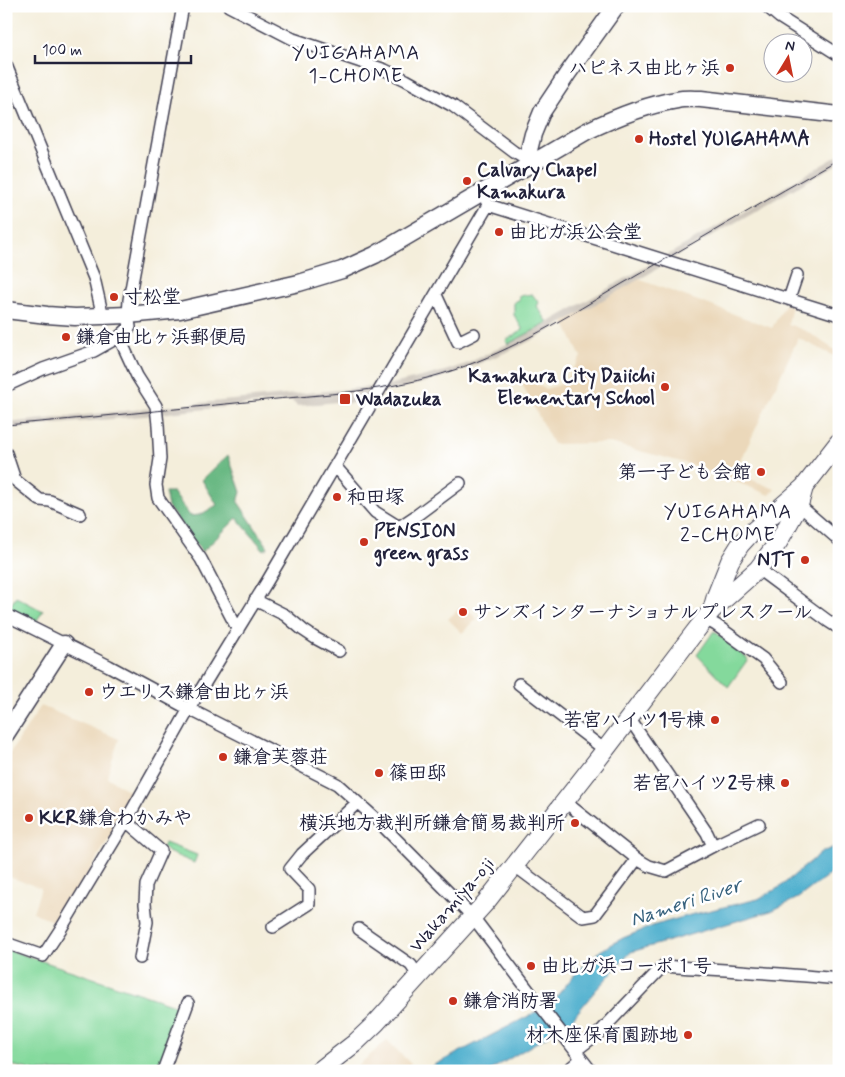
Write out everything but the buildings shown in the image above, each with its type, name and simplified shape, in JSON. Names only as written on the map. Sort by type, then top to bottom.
[{"type":"main road","points":[[532,162],[529,150],[542,112],[616,6]]},
{"type":"main road","points":[[6,310],[47,316],[103,316],[157,313],[187,309],[299,283],[342,270],[485,199],[532,162],[587,131],[615,118],[651,105],[679,99],[701,99],[839,115]]},
{"type":"main road","name":"Wakamiya-oji","points":[[709,615],[730,561],[740,545],[756,528],[804,487],[839,442]]},
{"type":"main road","name":"Wakamiya-oji","points":[[319,1071],[355,1043],[376,1023],[473,917],[605,750],[671,661],[709,615],[758,569],[779,541],[799,505],[804,487]]},
{"type":"main road","points":[[6,734],[64,644]]},
{"type":"street","points":[[6,386],[94,351],[118,337],[130,326],[128,315],[129,300],[183,6]]},
{"type":"street","points":[[229,6],[293,39],[377,67],[406,80],[453,106],[514,152],[532,162]]},
{"type":"street","points":[[766,6],[779,17],[839,55]]},
{"type":"street","points":[[6,65],[94,278],[103,316]]},
{"type":"street","points":[[6,943],[43,956],[62,927],[126,821],[189,708],[238,630],[436,295],[485,199],[839,315]]},
{"type":"street","points":[[789,299],[797,275]]},
{"type":"street","points":[[436,295],[458,342],[474,334]]},
{"type":"street","points":[[118,337],[137,376],[156,406],[160,459],[156,485],[158,498],[201,559],[238,630]]},
{"type":"street","points":[[6,453],[15,480],[40,500],[50,501],[80,514]]},
{"type":"street","points":[[335,466],[375,512],[399,527],[460,483]]},
{"type":"street","points":[[799,505],[839,540]]},
{"type":"street","points":[[758,569],[839,628]]},
{"type":"street","points":[[255,600],[285,615],[309,634],[339,651]]},
{"type":"street","points":[[6,615],[337,784],[376,819],[473,917],[591,1071]]},
{"type":"street","points":[[709,615],[716,625],[763,659],[782,682]]},
{"type":"street","points":[[519,684],[605,750]]},
{"type":"street","points":[[629,718],[707,833],[713,846]]},
{"type":"street","points":[[564,800],[637,859],[649,866],[666,871],[759,824]]},
{"type":"street","points":[[273,927],[309,904],[309,889],[290,868],[302,854],[357,803]]},
{"type":"street","points":[[126,821],[161,851],[146,885],[145,904],[147,922],[140,958]]},
{"type":"street","points":[[515,866],[583,917],[595,915],[637,859]]},
{"type":"street","points":[[359,929],[411,965],[418,976]]},
{"type":"street","points":[[567,1071],[578,1055],[663,966],[839,979]]},
{"type":"street","points":[[163,1071],[188,1002]]},
{"type":"shaded area","points":[[839,155],[839,163],[673,258],[666,256]]},
{"type":"shaded area","points":[[654,262],[664,265],[518,347],[449,375],[423,383],[384,391],[388,385],[445,371],[487,354],[537,329]]},
{"type":"shaded area","name":"Kamakura City Daiichi Elementary School","points":[[638,279],[772,328],[785,305],[792,305],[788,324],[808,332],[839,353],[839,360],[798,338],[735,473],[775,489],[770,495],[689,464],[610,443],[553,444],[522,384],[529,380],[545,389],[563,384],[581,357],[564,322]]},
{"type":"shaded area","points":[[380,386],[370,402],[337,404],[337,402],[297,406],[291,400],[159,414],[158,407]]},
{"type":"shaded area","points":[[153,408],[154,415],[6,429],[6,423]]},
{"type":"shaded area","name":"サンズインターナショナルプレスクール","points":[[463,605],[477,619],[462,633],[448,619]]},
{"type":"shaded area","points":[[41,706],[119,739],[107,777],[135,795],[58,924],[33,912],[41,888],[6,876],[6,759]]},
{"type":"shaded area","points":[[387,1040],[411,1064],[400,1071],[352,1071]]},
{"type":"green space","points":[[532,294],[539,303],[537,306],[548,323],[508,344],[506,340],[523,330],[514,315],[514,302],[519,300],[519,296]]},
{"type":"green space","points":[[228,455],[241,492],[238,502],[268,547],[264,550],[237,518],[202,552],[168,507],[165,492],[173,492],[190,516],[200,515],[217,505],[202,480]]},
{"type":"green space","points":[[16,597],[43,611],[35,623],[8,609]]},
{"type":"green space","points":[[714,631],[748,659],[728,687],[697,655]]},
{"type":"green space","points":[[165,843],[197,855],[194,863],[168,852],[162,847]]},
{"type":"green space","points":[[6,949],[180,1007],[158,1071],[37,1071],[6,1064]]},
{"type":"water","points":[[839,845],[839,867],[798,898],[771,911],[631,952],[569,1023],[489,1071],[423,1071],[538,1011],[556,997],[576,973],[600,951],[623,938],[655,925],[758,899],[780,887],[822,852]]},
{"type":"tram line","points":[[6,425],[381,388],[454,370],[498,353],[540,332],[839,159]]},
{"type":"place","name":"ハピネス由比ヶ浜","points":[[730,68]]},
{"type":"place","name":"Hostel YUIGAHAMA","points":[[639,139]]},
{"type":"place","name":"Calvary Chapel Kamakura","points":[[467,181]]},
{"type":"place","name":"由比ガ浜公会堂","points":[[499,232]]},
{"type":"place","name":"寸松堂","points":[[114,297]]},
{"type":"place","name":"鎌倉由比ヶ浜郵便局","points":[[66,337]]},
{"type":"place","name":"Kamakura City Daiichi Elementary School","points":[[665,387]]},
{"type":"place","name":"Wadazuka","points":[[345,399]]},
{"type":"place","name":"第一子ども会館","points":[[761,472]]},
{"type":"place","name":"和田塚","points":[[337,497]]},
{"type":"place","name":"PENSION green grass","points":[[364,542]]},
{"type":"place","name":"NTT","points":[[805,560]]},
{"type":"place","name":"サンズインターナショナルプレスクール","points":[[463,612]]},
{"type":"place","name":"ウエリス鎌倉由比ヶ浜","points":[[89,692]]},
{"type":"place","name":"若宮ハイツ1号棟","points":[[715,720]]},
{"type":"place","name":"鎌倉芙蓉荘","points":[[223,757]]},
{"type":"place","name":"篠田邸","points":[[379,773]]},
{"type":"place","name":"若宮ハイツ2号棟","points":[[785,783]]},
{"type":"place","name":"KKR鎌倉わかみや","points":[[29,818]]},
{"type":"place","name":"横浜地方裁判所鎌倉簡易裁判所","points":[[575,823]]},
{"type":"place","name":"由比ガ浜コーポ１号","points":[[531,966]]},
{"type":"place","name":"鎌倉消防署","points":[[453,1001]]},
{"type":"place","name":"材木座保育園跡地","points":[[688,1035]]},
{"type":"district","name":"YUIGAHAMA 1-CHOME","points":[[356,64]]},
{"type":"district","name":"YUIGAHAMA 2-CHOME","points":[[728,524]]},
{"type":"water label","name":"Nameri River","points":[[686,903]]}]
